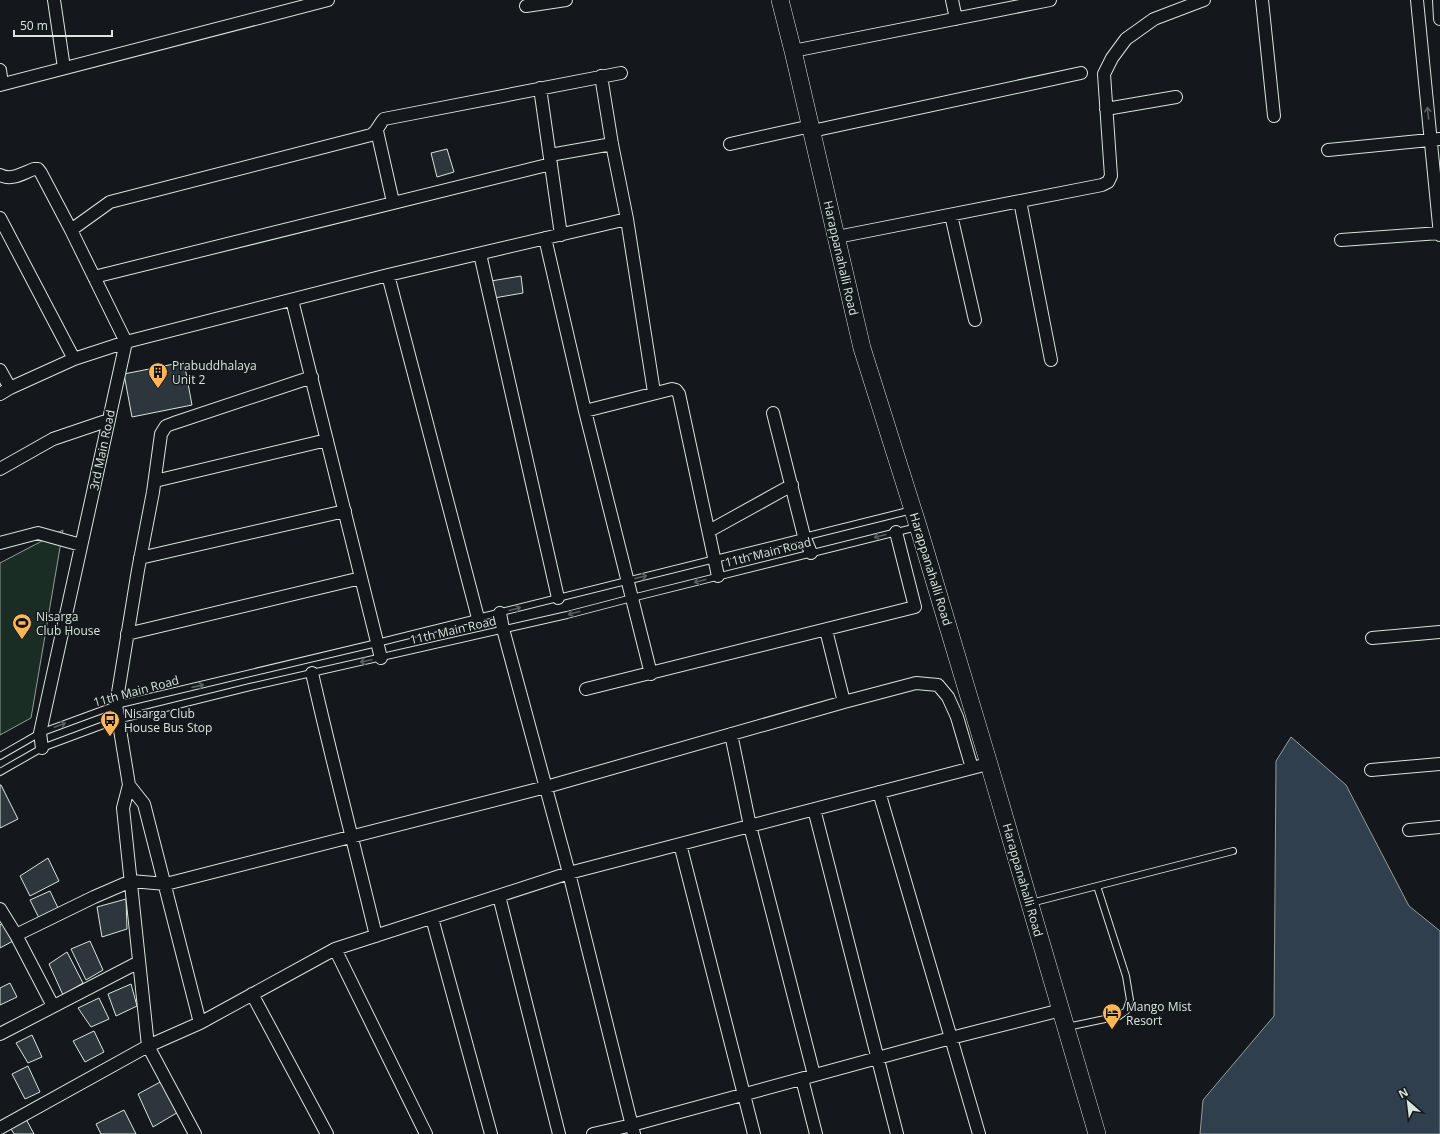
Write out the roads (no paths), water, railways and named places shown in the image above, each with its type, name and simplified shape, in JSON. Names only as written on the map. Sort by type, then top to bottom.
[{"type":"street","points":[[54,0],[64,68]]},
{"type":"street","points":[[0,70],[1,84],[328,0]]},
{"type":"street","points":[[526,6],[566,0]]},
{"type":"street","name":"Harappanahalli Road","points":[[780,0],[812,129],[862,348],[913,509],[1097,1134]]},
{"type":"street","points":[[952,0],[956,19]]},
{"type":"street","points":[[793,51],[956,19],[1032,2],[1050,0]]},
{"type":"street","points":[[836,238],[1102,185],[1108,182],[1110,176],[1104,74],[1112,58],[1126,39],[1154,19],[1204,0]]},
{"type":"street","points":[[1262,0],[1274,116]]},
{"type":"street","points":[[1341,240],[1440,234],[1436,140],[1417,0]]},
{"type":"street","points":[[1438,0],[1440,19]]},
{"type":"street","points":[[393,202],[377,131],[379,124],[384,119],[621,73]]},
{"type":"street","points":[[730,144],[812,129],[1081,73]]},
{"type":"street","points":[[601,76],[612,144],[627,219],[654,392]]},
{"type":"street","points":[[540,88],[561,235]]},
{"type":"street","points":[[1106,109],[1176,97]]},
{"type":"street","points":[[71,230],[110,202],[371,135],[377,131]]},
{"type":"street","points":[[1328,150],[1436,140]]},
{"type":"street","points":[[94,277],[393,202],[550,159],[612,144]]},
{"type":"street","points":[[0,176],[11,178],[34,169],[38,169],[42,173],[126,342]]},
{"type":"street","points":[[1020,201],[1051,360]]},
{"type":"street","points":[[951,215],[975,320]]},
{"type":"street","points":[[0,218],[74,359]]},
{"type":"street","points":[[0,370],[5,391],[74,359],[126,342],[388,275],[627,219]]},
{"type":"street","points":[[546,238],[585,411],[651,674]]},
{"type":"street","points":[[480,254],[558,598]]},
{"type":"street","points":[[388,275],[478,618]]},
{"type":"street","points":[[292,300],[381,658]]},
{"type":"street","name":"3rd Main Road","points":[[42,748],[40,733],[126,342]]},
{"type":"street","points":[[196,1134],[148,1046],[123,808],[129,784],[117,720],[116,705],[140,558],[155,480],[161,434],[166,426],[312,377]]},
{"type":"street","points":[[585,411],[654,392],[672,388],[676,390],[679,394],[718,576]]},
{"type":"street","points":[[773,413],[804,536],[811,553]]},
{"type":"street","points":[[0,469],[53,439],[108,420]]},
{"type":"street","points":[[155,480],[328,440]]},
{"type":"street","points":[[709,531],[792,485]]},
{"type":"street","points":[[140,558],[344,511]]},
{"type":"street","points":[[586,689],[915,607],[896,532]]},
{"type":"street","points":[[0,543],[38,533],[81,545]]},
{"type":"street","points":[[127,634],[361,578]]},
{"type":"street","points":[[500,613],[503,629],[569,873],[633,1129]]},
{"type":"street","points":[[826,630],[844,702]]},
{"type":"street","points":[[1372,638],[1440,632]]},
{"type":"street","points":[[312,673],[376,936]]},
{"type":"street","points":[[16,936],[94,897],[131,881],[166,884],[546,787],[916,683],[938,685],[948,697],[957,717],[972,768]]},
{"type":"street","points":[[731,734],[750,826],[814,1076]]},
{"type":"street","points":[[0,1128],[148,1046],[200,1023],[335,949],[569,873],[989,764]]},
{"type":"street","points":[[1371,770],[1440,764]]},
{"type":"street","points":[[129,784],[144,804],[166,884],[200,1023]]},
{"type":"street","points":[[879,792],[979,1134]]},
{"type":"street","points":[[814,809],[897,1134]]},
{"type":"street","points":[[1409,830],[1440,828]]},
{"type":"street","points":[[680,844],[754,1134]]},
{"type":"street","points":[[499,896],[559,1134]]},
{"type":"street","points":[[0,909],[53,1006]]},
{"type":"street","points":[[432,918],[490,1134]]},
{"type":"street","points":[[335,949],[426,1134]]},
{"type":"street","points":[[0,1034],[139,962]]},
{"type":"street","points":[[252,994],[328,1134]]},
{"type":"street","points":[[594,1134],[633,1129],[744,1094],[1061,1010]]},
{"type":"street","points":[[802,1079],[816,1134]]},
{"type":"lane","name":"11th Main Road","points":[[0,756],[40,733],[116,705],[500,613],[913,509]]},
{"type":"lane","name":"11th Main Road","points":[[0,772],[42,748],[117,720],[250,686],[381,658],[567,615],[918,526]]},
{"type":"lane","points":[[1030,903],[1233,851]]},
{"type":"lane","points":[[1066,1027],[1119,1016],[1126,1011],[1130,1000],[1126,976],[1097,886]]},
{"type":"water","points":[[1291,737],[1346,785],[1409,906],[1440,931],[1440,1134],[1200,1134],[1203,1100],[1274,1016],[1276,761]]},
{"type":"place","name":"Prabuddhalaya Unit 2","points":[[158,389]]},
{"type":"place","name":"Nisarga Club House","points":[[22,640]]},
{"type":"place","name":"Nisarga Club House Bus Stop","points":[[110,737]]},
{"type":"place","name":"Mango Mist Resort","points":[[1112,1030]]}]
